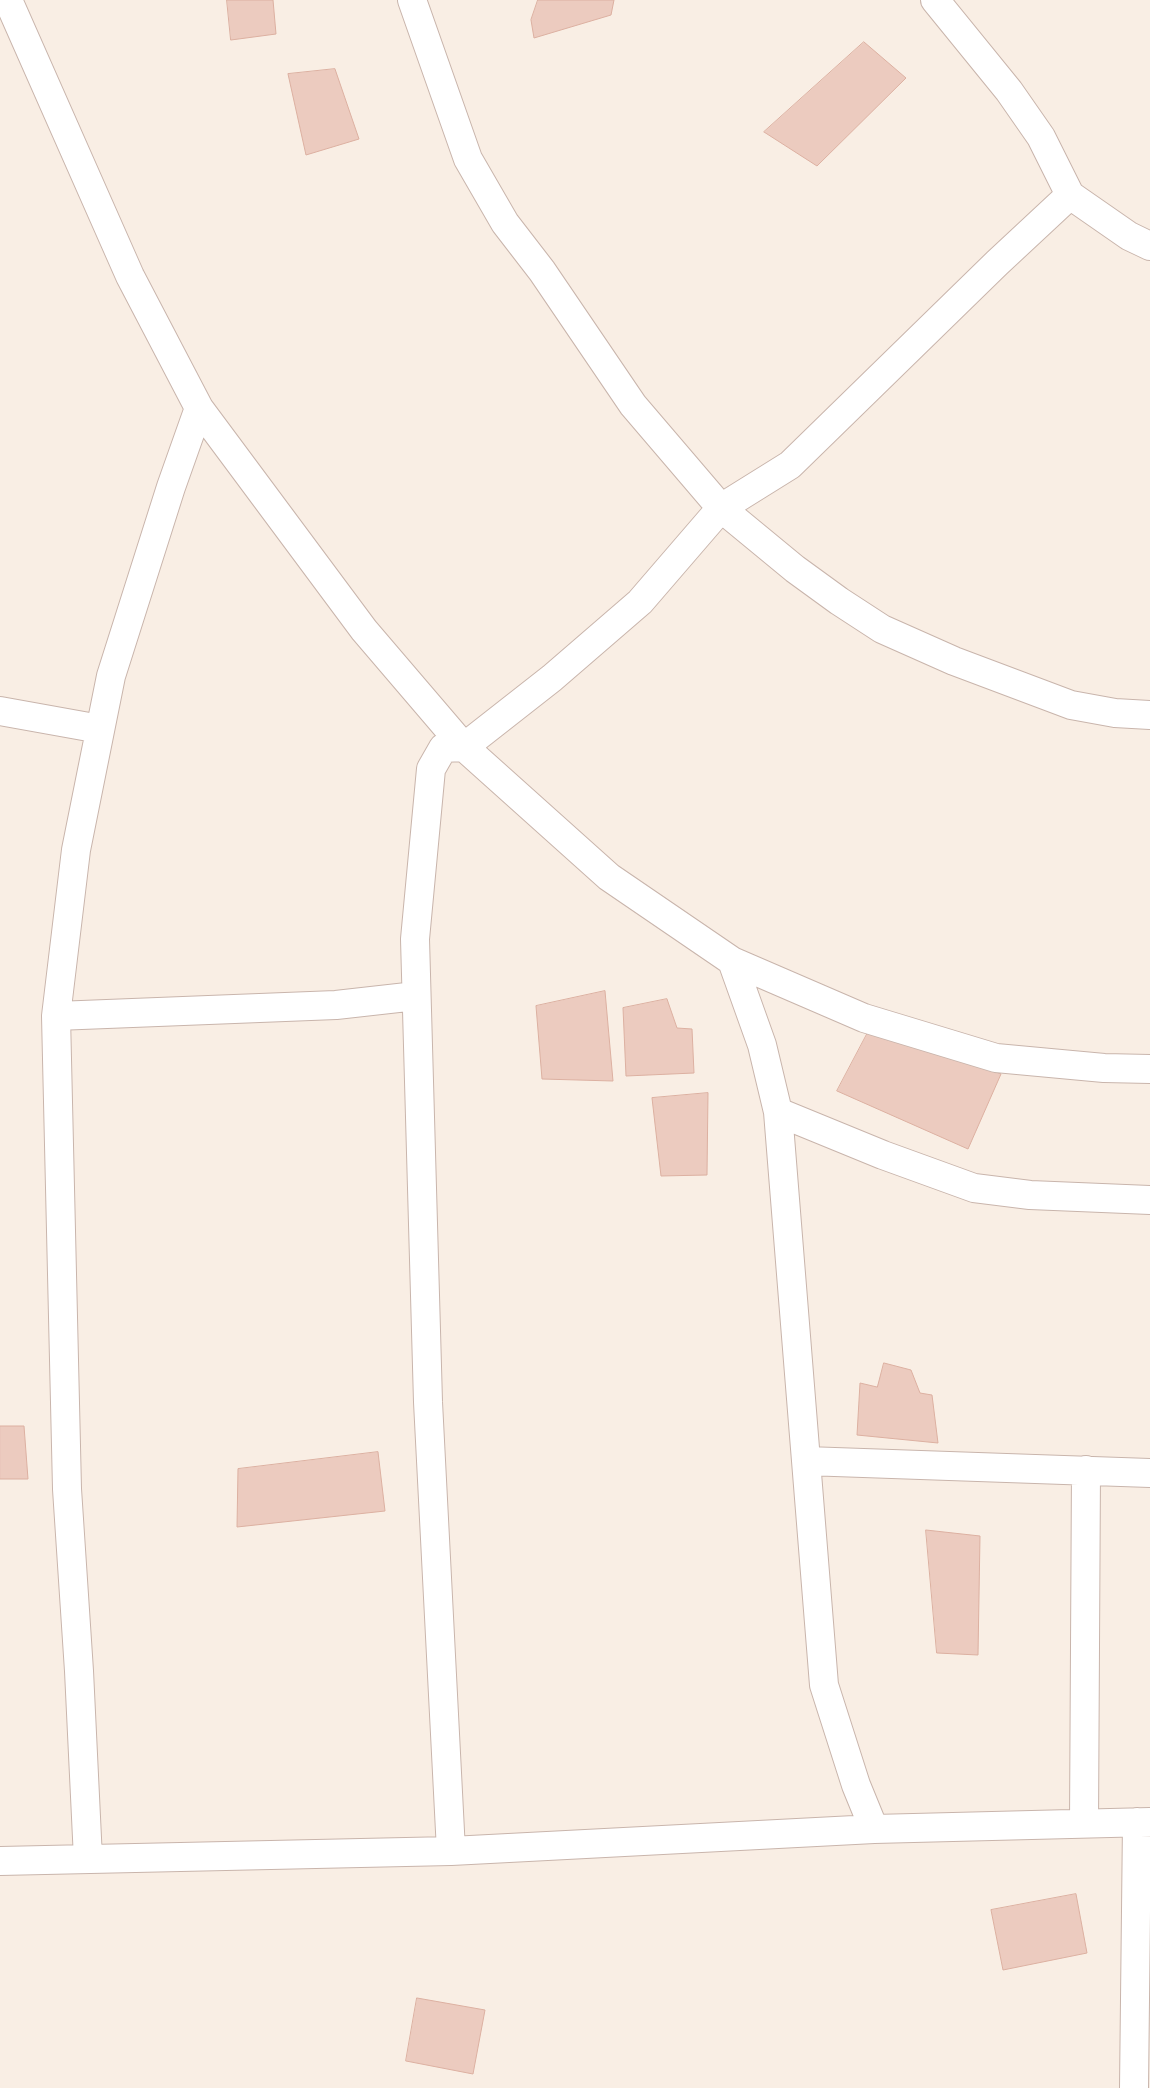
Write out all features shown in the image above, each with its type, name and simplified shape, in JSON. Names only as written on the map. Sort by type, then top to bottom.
[{"type":"street","points":[[8,0],[130,276],[199,408],[364,630],[464,747],[609,877],[732,961],[864,1018],[996,1058],[1104,1068],[1150,1069]]},
{"type":"street","points":[[412,0],[468,159],[505,223],[542,271],[633,405],[721,508],[796,569],[839,601],[882,629],[954,661],[1071,705],[1115,713],[1150,715]]},
{"type":"street","points":[[935,0],[1020,106],[1041,137],[1070,195],[1129,236],[1150,246]]},
{"type":"street","points":[[451,1851],[428,1402],[416,996],[415,939],[431,769],[443,748],[464,747],[552,678],[640,602],[721,508],[790,465],[997,263],[1070,195]]},
{"type":"street","points":[[88,1859],[79,1670],[67,1489],[56,1016],[76,850],[111,676],[170,487],[199,408]]},
{"type":"street","points":[[0,711],[100,729]]},
{"type":"street","points":[[732,961],[762,1045],[778,1112],[824,1685],[856,1785],[874,1829]]},
{"type":"street","points":[[56,1016],[336,1005],[416,996]]},
{"type":"street","points":[[778,1112],[883,1155],[974,1188],[1030,1195],[1150,1200]]},
{"type":"street","points":[[806,1461],[1150,1473]]},
{"type":"street","points":[[1084,1823],[1086,1470]]},
{"type":"street","points":[[0,1862],[451,1851],[874,1829],[1144,1822],[1134,2088]]},
{"type":"building","points":[[227,0],[273,0],[276,34],[231,40]]},
{"type":"building","points":[[538,0],[614,0],[611,15],[534,38],[531,20]]},
{"type":"building","points":[[864,42],[906,78],[817,166],[764,132]]},
{"type":"building","points":[[335,69],[359,139],[306,155],[288,74]]},
{"type":"building","points":[[605,991],[613,1081],[542,1079],[536,1006]]},
{"type":"building","points":[[667,999],[677,1028],[692,1029],[694,1073],[626,1076],[623,1008]]},
{"type":"building","points":[[874,1021],[1001,1074],[968,1149],[837,1091]]},
{"type":"building","points":[[708,1093],[707,1175],[661,1176],[652,1098]]},
{"type":"building","points":[[884,1363],[911,1370],[920,1393],[932,1395],[938,1443],[857,1435],[860,1383],[877,1387]]},
{"type":"building","points":[[0,1426],[24,1426],[28,1479],[0,1479]]},
{"type":"building","points":[[378,1452],[385,1511],[237,1527],[238,1469]]},
{"type":"building","points":[[926,1530],[980,1536],[978,1655],[937,1653]]},
{"type":"building","points":[[1076,1894],[1087,1953],[1003,1970],[991,1910]]},
{"type":"building","points":[[417,1998],[485,2010],[473,2074],[406,2061]]}]
